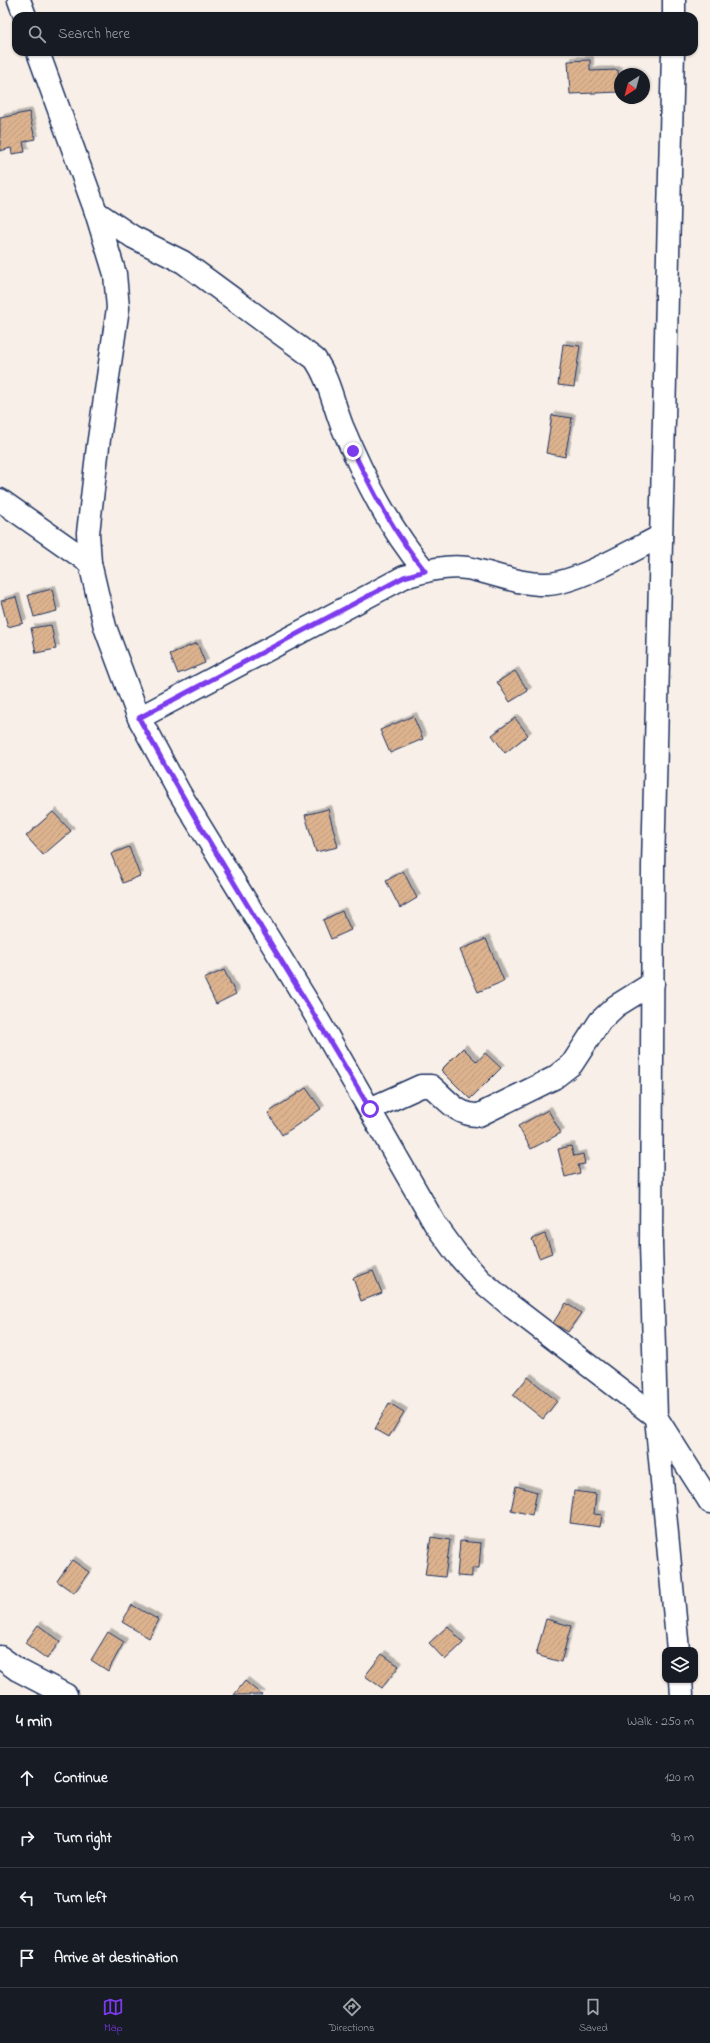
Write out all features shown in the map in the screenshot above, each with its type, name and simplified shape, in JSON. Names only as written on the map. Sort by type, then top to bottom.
[{"type":"street","points":[[19,0],[24,12]]},
{"type":"street","points":[[674,0],[674,12]]},
{"type":"street","points":[[39,56],[96,212],[116,274],[118,308],[98,446],[88,533],[90,563],[105,627],[139,718],[180,792],[313,1010],[435,1224],[456,1254],[480,1280],[511,1306],[656,1417],[710,1502]]},
{"type":"street","points":[[673,56],[661,536],[653,983],[651,1244],[656,1417],[678,1647]]},
{"type":"street","points":[[96,212],[133,237],[183,262],[315,358],[323,370],[353,451],[384,514],[404,546],[425,571]]},
{"type":"street","points":[[0,500],[90,563]]},
{"type":"street","points":[[139,718],[404,577],[438,568],[465,568],[518,581],[547,584],[578,576],[661,536]]},
{"type":"street","points":[[370,1109],[421,1086],[431,1086],[459,1111],[468,1115],[479,1115],[554,1078],[572,1064],[600,1021],[616,1006],[653,983]]},
{"type":"street","points":[[0,1657],[18,1670],[66,1695]]},
{"type":"street","points":[[681,1683],[682,1695]]},
{"type":"building","points":[[590,60],[590,71],[614,70],[614,92],[570,94],[568,61]]},
{"type":"building","points":[[29,112],[35,139],[23,142],[25,152],[12,154],[11,148],[0,151],[0,118]]},
{"type":"building","points":[[563,344],[580,346],[574,387],[558,385]]},
{"type":"building","points":[[552,415],[572,418],[565,457],[546,453]]},
{"type":"building","points":[[52,589],[57,611],[34,617],[28,595]]},
{"type":"building","points":[[16,597],[23,623],[8,627],[1,601]]},
{"type":"building","points":[[51,625],[56,649],[36,653],[31,628]]},
{"type":"building","points":[[197,643],[205,663],[178,674],[170,654]]},
{"type":"building","points":[[515,671],[528,691],[510,702],[497,682]]},
{"type":"building","points":[[413,716],[423,739],[390,753],[380,730]]},
{"type":"building","points":[[515,718],[528,735],[505,753],[492,735]]},
{"type":"building","points":[[328,809],[338,847],[316,852],[305,815]]},
{"type":"building","points":[[53,812],[71,831],[43,855],[26,836]]},
{"type":"building","points":[[129,847],[140,876],[123,883],[111,854]]},
{"type":"building","points":[[403,871],[417,898],[400,908],[386,881]]},
{"type":"building","points":[[342,911],[351,930],[331,939],[323,920]]},
{"type":"building","points":[[486,939],[504,981],[478,992],[460,950]]},
{"type":"building","points":[[224,970],[236,994],[216,1004],[204,979]]},
{"type":"building","points":[[463,1048],[477,1062],[485,1053],[501,1068],[470,1099],[441,1070]]},
{"type":"building","points":[[306,1088],[321,1109],[282,1135],[268,1113]]},
{"type":"building","points":[[548,1110],[561,1133],[531,1149],[518,1126]]},
{"type":"building","points":[[571,1146],[574,1156],[583,1154],[585,1164],[578,1165],[580,1173],[565,1177],[558,1149]]},
{"type":"building","points":[[545,1234],[552,1253],[539,1258],[532,1239]]},
{"type":"building","points":[[373,1271],[382,1293],[361,1301],[353,1278]]},
{"type":"building","points":[[566,1303],[581,1313],[568,1332],[553,1323]]},
{"type":"building","points":[[528,1377],[557,1401],[543,1419],[513,1395]]},
{"type":"building","points":[[389,1403],[404,1412],[389,1437],[375,1429]]},
{"type":"building","points":[[516,1486],[537,1492],[532,1515],[511,1510]]},
{"type":"building","points":[[574,1491],[596,1494],[594,1514],[602,1515],[600,1527],[570,1523]]},
{"type":"building","points":[[431,1537],[450,1540],[445,1577],[425,1575]]},
{"type":"building","points":[[460,1541],[481,1543],[479,1568],[472,1568],[472,1577],[457,1576]]},
{"type":"building","points":[[72,1560],[89,1572],[74,1593],[57,1581]]},
{"type":"building","points":[[132,1605],[159,1620],[149,1638],[122,1622]]},
{"type":"building","points":[[546,1619],[571,1626],[561,1662],[536,1655]]},
{"type":"building","points":[[38,1625],[60,1641],[47,1659],[25,1643]]},
{"type":"building","points":[[448,1626],[463,1643],[445,1660],[429,1643]]},
{"type":"building","points":[[108,1632],[124,1642],[108,1671],[91,1660]]},
{"type":"building","points":[[382,1654],[399,1666],[382,1688],[365,1676]]},
{"type":"building","points":[[245,1681],[262,1695],[234,1695]]},
{"type":"route","points":[[353,451],[384,514],[404,546],[425,571],[404,577],[139,718],[180,792],[313,1010],[370,1109]]}]
